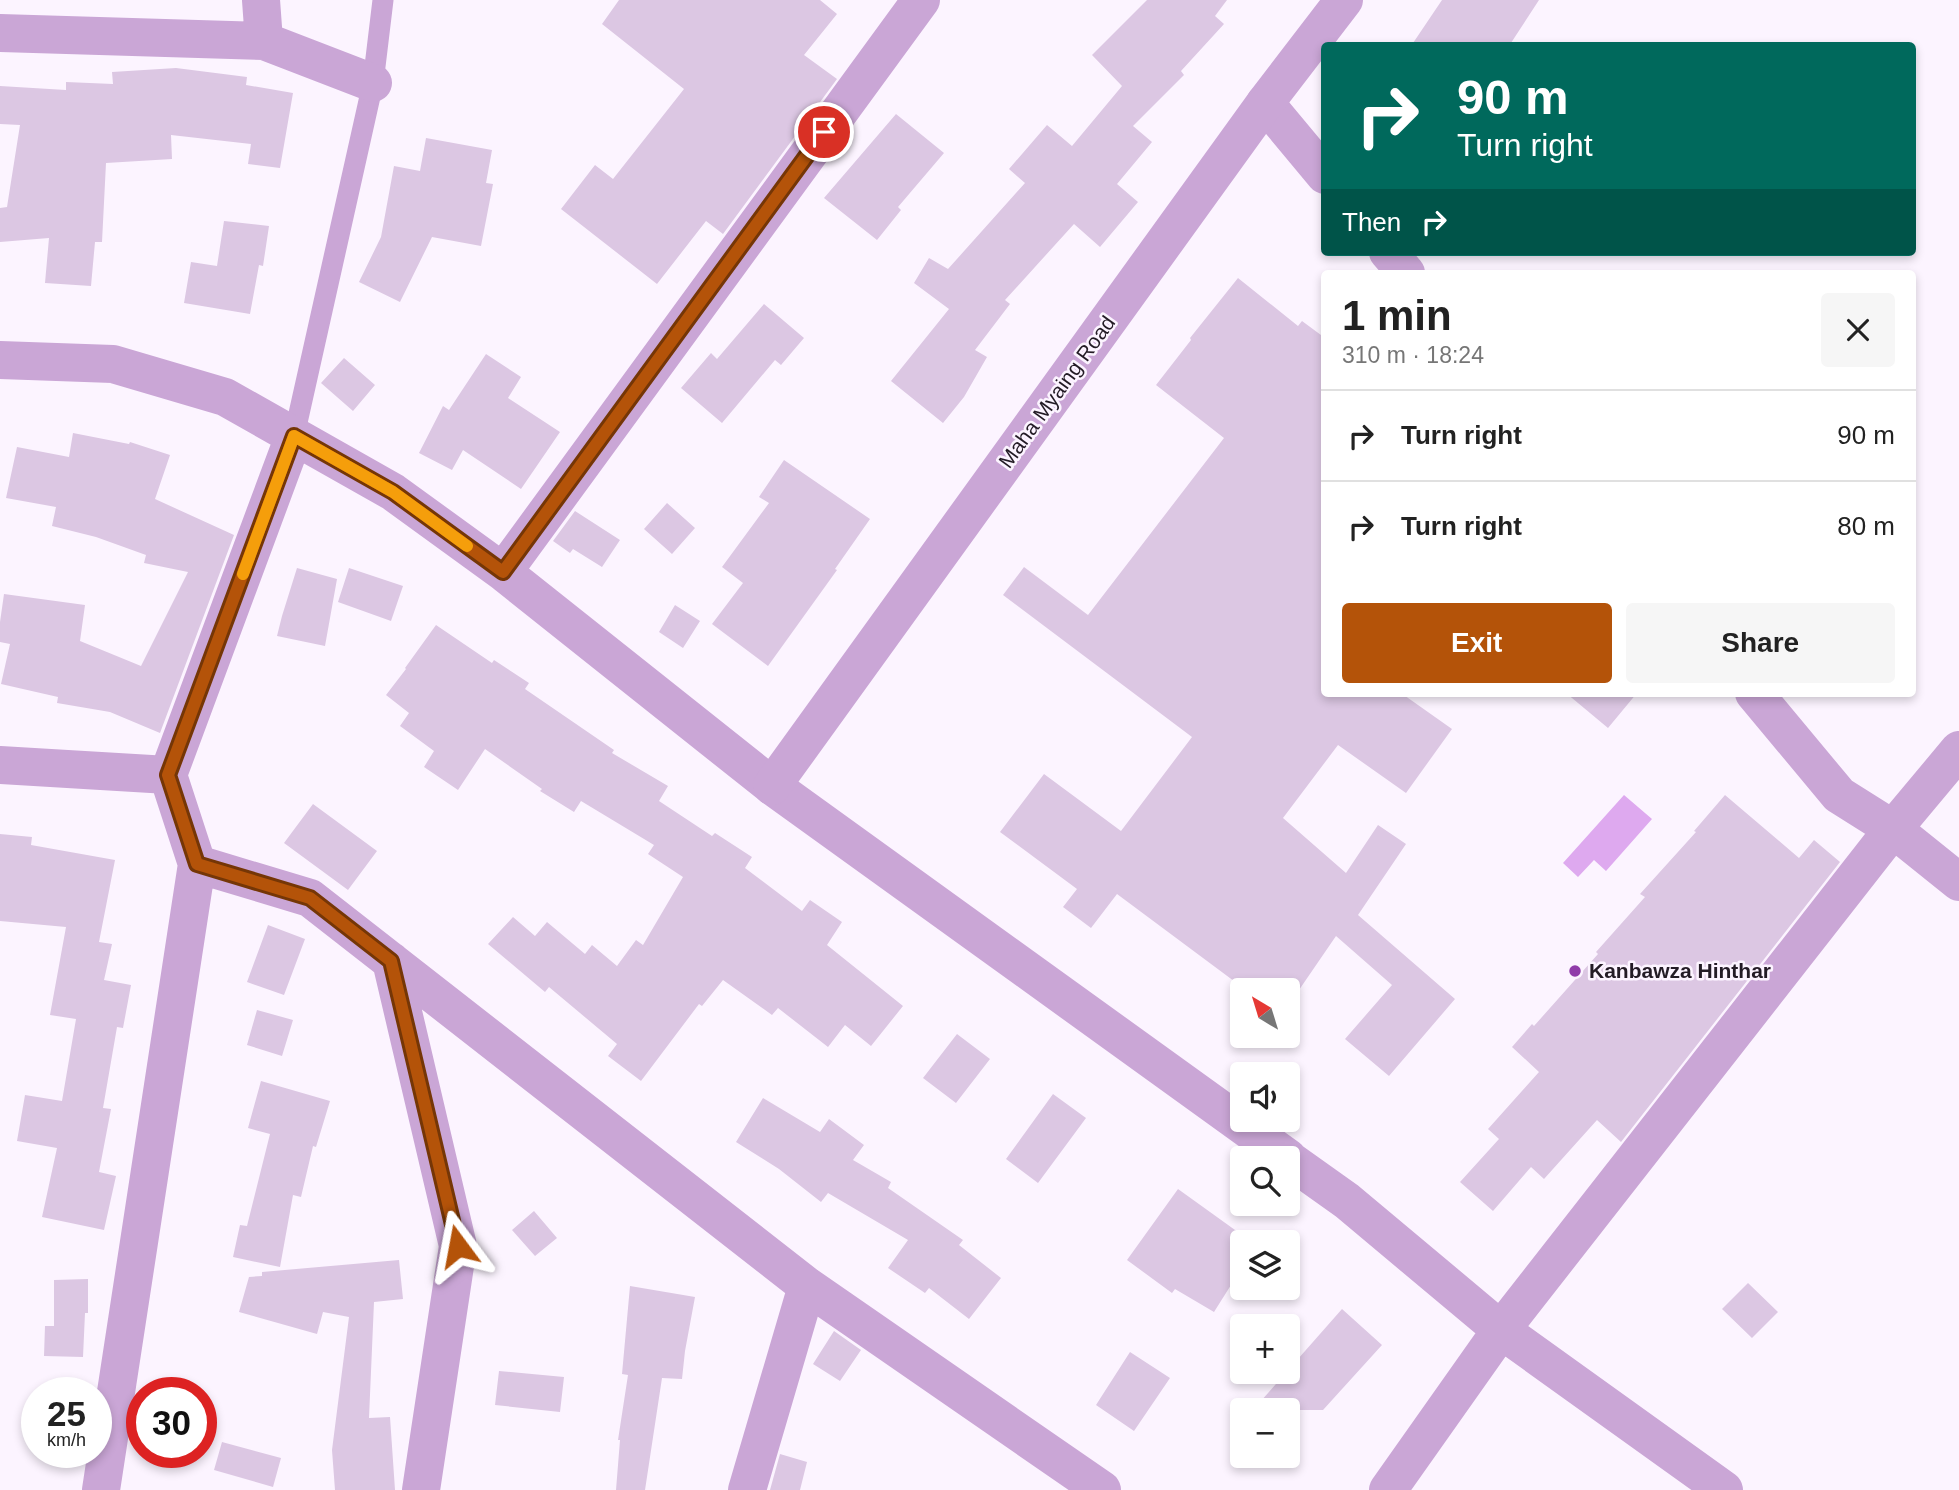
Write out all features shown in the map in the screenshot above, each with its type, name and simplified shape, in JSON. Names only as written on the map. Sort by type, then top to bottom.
[{"type":"street","points":[[261,0],[264,41]]},
{"type":"street","points":[[503,572],[920,0]]},
{"type":"street","name":"Maha Myaing Road","points":[[772,786],[1265,103],[1344,0]]},
{"type":"street","points":[[0,33],[264,41],[373,83]]},
{"type":"street","points":[[1265,103],[1321,170]]},
{"type":"street","points":[[1391,256],[1403,270]]},
{"type":"street","points":[[0,360],[113,364],[225,397],[393,492],[503,572],[772,786],[1271,1146]]},
{"type":"street","points":[[100,1490],[197,864],[168,775],[294,436]]},
{"type":"street","points":[[1758,697],[1839,795],[1893,830],[1959,882]]},
{"type":"street","points":[[1388,1490],[1501,1330],[1893,830],[1959,750]]},
{"type":"street","points":[[0,765],[168,775]]},
{"type":"street","points":[[197,864],[310,898],[807,1286],[1102,1490]]},
{"type":"street","points":[[391,961],[458,1246],[421,1490]]},
{"type":"street","points":[[1300,1167],[1347,1201],[1501,1330],[1724,1490]]},
{"type":"street","points":[[747,1490],[807,1286]]},
{"type":"lane","points":[[294,436],[373,83],[383,0]]},
{"type":"shaded area","points":[[1624,795],[1652,819],[1606,871],[1594,860],[1578,877],[1563,863]]},
{"type":"building","points":[[619,0],[820,0],[837,14],[804,55],[837,79],[723,234],[706,221],[657,284],[561,209],[595,165],[613,179],[684,89],[602,24]]},
{"type":"building","points":[[1147,0],[1227,0],[1215,16],[1224,24],[1181,71],[1184,75],[1133,126],[1152,142],[1117,184],[1138,202],[1100,247],[1074,224],[1005,300],[1010,304],[975,350],[987,357],[964,397],[943,423],[891,381],[949,309],[914,283],[929,258],[948,269],[1025,183],[1009,169],[1047,125],[1072,146],[1122,86],[1092,55]]},
{"type":"building","points":[[1442,0],[1539,0],[1512,42],[1414,42]]},
{"type":"building","points":[[176,68],[247,77],[246,85],[293,93],[280,168],[248,164],[251,144],[171,135],[172,159],[106,163],[102,242],[95,242],[91,286],[45,283],[49,238],[0,242],[0,208],[7,207],[20,125],[0,124],[0,86],[66,90],[66,82],[113,84],[112,72]]},
{"type":"building","points":[[896,114],[944,153],[898,207],[901,210],[877,240],[824,198]]},
{"type":"building","points":[[426,138],[492,150],[486,183],[493,184],[481,246],[432,237],[400,302],[359,282],[381,237],[394,166],[420,171]]},
{"type":"building","points":[[224,221],[269,226],[263,266],[259,265],[250,314],[184,303],[191,262],[217,266]]},
{"type":"building","points":[[1238,278],[1298,326],[1302,321],[1321,335],[1321,697],[1407,697],[1452,729],[1406,793],[1338,745],[1283,818],[1346,873],[1378,825],[1406,844],[1358,915],[1455,999],[1389,1076],[1345,1039],[1392,985],[1336,936],[1300,988],[1300,978],[1230,978],[1117,894],[1091,928],[1063,907],[1077,889],[1000,832],[1044,774],[1121,831],[1192,737],[1003,595],[1024,567],[1088,615],[1224,438],[1156,385]]},
{"type":"building","points":[[764,304],[804,338],[781,365],[775,360],[722,423],[681,388],[711,353],[717,359]]},
{"type":"building","points":[[486,354],[521,377],[508,398],[560,432],[521,489],[463,450],[452,470],[419,453],[443,406],[449,410]]},
{"type":"building","points":[[344,358],[375,385],[353,411],[321,383]]},
{"type":"building","points":[[73,433],[129,444],[130,442],[170,455],[155,499],[234,535],[160,733],[110,712],[57,703],[58,697],[1,684],[10,644],[0,642],[4,594],[85,605],[80,641],[141,666],[188,572],[144,563],[146,555],[96,537],[52,526],[56,507],[6,498],[17,447],[69,457]]},
{"type":"building","points":[[784,460],[870,519],[768,666],[712,624],[743,583],[722,567],[769,503],[759,497]]},
{"type":"building","points":[[667,503],[695,528],[672,554],[644,529]]},
{"type":"building","points":[[575,511],[620,540],[602,567],[573,549],[570,553],[553,541]]},
{"type":"building","points":[[297,568],[337,579],[325,646],[277,636]]},
{"type":"building","points":[[349,568],[403,586],[391,621],[338,602]]},
{"type":"building","points":[[675,605],[700,621],[683,648],[659,632]]},
{"type":"building","points":[[436,625],[492,663],[494,660],[529,683],[525,689],[614,750],[612,753],[668,786],[659,801],[712,836],[715,833],[752,857],[745,868],[802,911],[810,900],[842,922],[827,945],[903,1006],[871,1046],[845,1025],[828,1047],[778,1008],[772,1015],[723,980],[702,1006],[699,1004],[641,1081],[608,1056],[617,1044],[549,987],[545,992],[488,944],[513,917],[535,936],[547,922],[585,954],[592,945],[617,966],[636,940],[643,945],[683,877],[648,854],[654,845],[581,801],[574,812],[540,791],[542,789],[485,749],[458,790],[424,767],[434,751],[400,726],[409,713],[386,695]]},
{"type":"building","points":[[1571,697],[1634,697],[1608,728]]},
{"type":"building","points":[[1725,795],[1799,858],[1814,840],[1840,862],[1621,1142],[1597,1120],[1544,1179],[1531,1167],[1493,1211],[1460,1182],[1499,1139],[1488,1129],[1539,1072],[1512,1047],[1598,954],[1596,952],[1645,897],[1640,894]]},
{"type":"building","points":[[313,804],[377,851],[348,890],[284,843]]},
{"type":"building","points":[[0,834],[32,837],[31,845],[115,860],[99,942],[112,944],[104,980],[131,985],[123,1028],[117,1027],[103,1108],[111,1109],[99,1172],[116,1176],[104,1230],[42,1217],[57,1148],[17,1141],[25,1095],[62,1101],[76,1019],[50,1015],[66,927],[0,921]]},
{"type":"building","points":[[268,925],[305,939],[284,995],[247,982]]},
{"type":"building","points":[[257,1010],[293,1020],[282,1056],[247,1045]]},
{"type":"building","points":[[957,1034],[990,1059],[956,1103],[923,1078]]},
{"type":"building","points":[[261,1081],[330,1101],[316,1147],[313,1146],[301,1197],[293,1195],[280,1267],[233,1257],[240,1225],[247,1226],[270,1134],[248,1128]]},
{"type":"building","points":[[1053,1094],[1086,1118],[1038,1183],[1006,1159]]},
{"type":"building","points":[[763,1098],[820,1132],[829,1119],[864,1145],[853,1160],[891,1182],[888,1188],[963,1240],[959,1245],[1001,1278],[969,1319],[929,1288],[925,1293],[888,1268],[908,1240],[828,1193],[821,1202],[779,1169],[736,1142]]},
{"type":"building","points":[[1178,1189],[1235,1230],[1230,1230],[1230,1287],[1214,1312],[1175,1289],[1172,1293],[1127,1260]]},
{"type":"building","points":[[534,1211],[557,1238],[535,1256],[512,1230]]},
{"type":"building","points":[[399,1260],[403,1299],[374,1302],[369,1418],[390,1417],[395,1490],[335,1490],[332,1450],[349,1317],[323,1312],[317,1334],[239,1312],[249,1277],[262,1276],[262,1272]]},
{"type":"building","points":[[88,1279],[88,1313],[85,1313],[83,1357],[44,1356],[45,1326],[54,1326],[54,1280]]},
{"type":"building","points":[[1748,1283],[1778,1312],[1752,1338],[1722,1309]]},
{"type":"building","points":[[630,1286],[695,1297],[682,1379],[662,1378],[645,1490],[616,1490],[618,1440],[628,1375],[622,1374]]},
{"type":"building","points":[[1342,1309],[1382,1345],[1323,1410],[1300,1410],[1300,1398],[1264,1398],[1276,1384],[1300,1384],[1300,1357]]},
{"type":"building","points":[[834,1331],[861,1350],[840,1381],[813,1364]]},
{"type":"building","points":[[1130,1352],[1170,1378],[1134,1431],[1096,1405]]},
{"type":"building","points":[[499,1371],[564,1377],[560,1412],[495,1405]]},
{"type":"building","points":[[222,1442],[281,1458],[273,1487],[214,1470],[217,1468]]},
{"type":"building","points":[[780,1454],[807,1462],[800,1490],[770,1490]]},
{"type":"slow traffic","points":[[243,574],[294,436],[393,492],[467,546]]},
{"type":"place","name":"Kanbawza Hinthar","points":[[1575,971]]},
{"type":"route","points":[[458,1246],[391,961],[310,898],[197,864],[168,775],[294,436],[393,492],[503,572],[824,132]]}]
